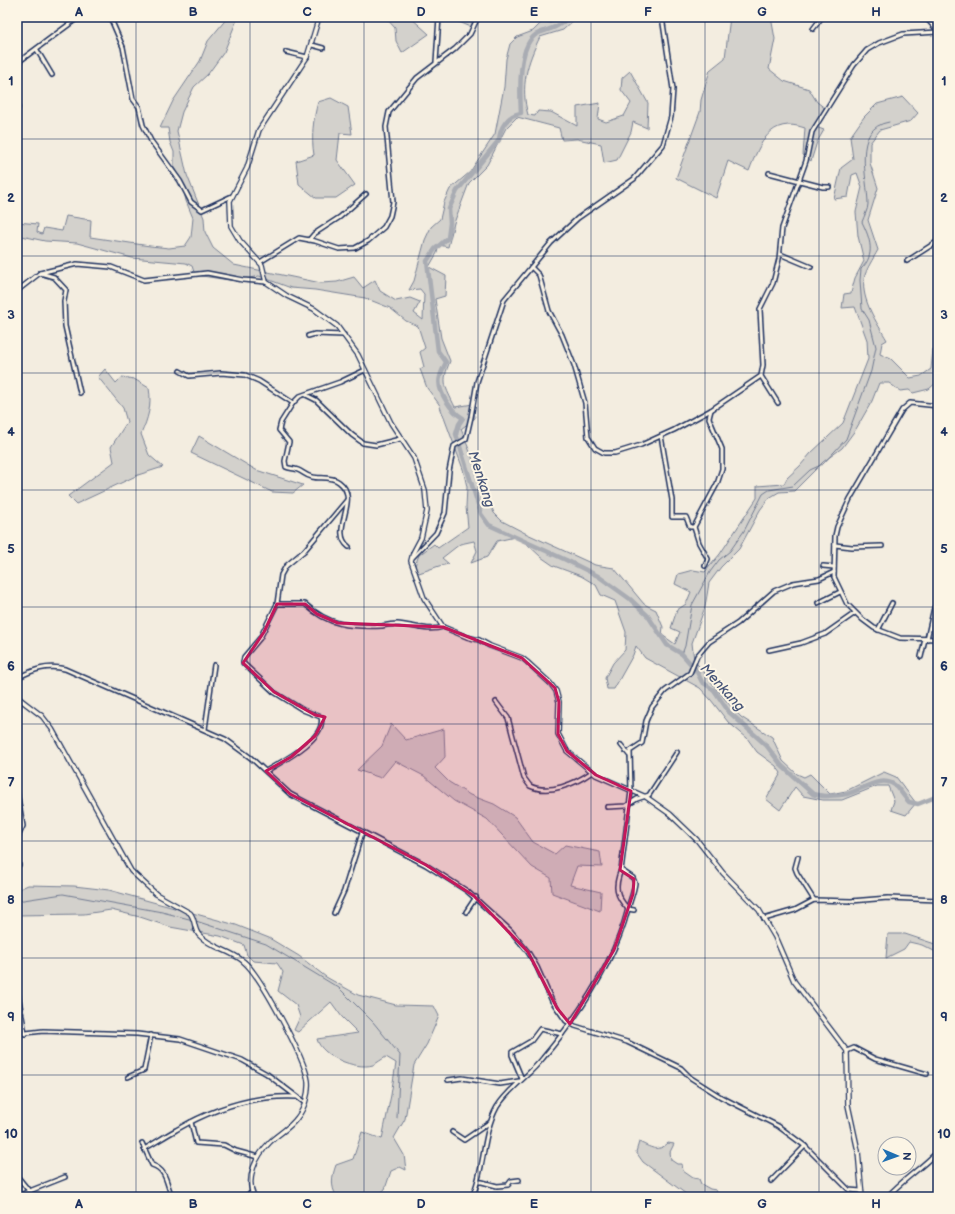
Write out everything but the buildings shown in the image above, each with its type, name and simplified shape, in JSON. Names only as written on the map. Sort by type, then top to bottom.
[{"type":"street","points":[[17,63],[37,50],[79,17]]},
{"type":"street","points":[[110,17],[123,48],[133,99],[139,107],[142,125],[180,181],[191,202],[202,210],[232,196]]},
{"type":"street","points":[[266,282],[264,270],[260,262],[243,246],[231,226],[229,206],[232,196],[247,168],[259,130],[307,57],[312,46],[319,17]]},
{"type":"street","points":[[436,62],[439,17]]},
{"type":"street","points":[[260,262],[299,238],[339,249],[355,248],[368,241],[384,227],[390,216],[393,202],[386,134],[387,116],[394,104],[414,80],[455,49],[470,34],[478,17]]},
{"type":"street","points":[[411,561],[415,554],[436,533],[442,522],[447,506],[449,471],[454,446],[466,439],[477,382],[500,308],[504,300],[551,243],[578,218],[638,176],[663,145],[671,117],[673,89],[662,17]]},
{"type":"street","points":[[813,29],[822,17]]},
{"type":"street","points":[[925,17],[938,32]]},
{"type":"street","points":[[778,403],[761,376],[763,365],[760,309],[771,288],[780,254],[782,228],[809,151],[812,132],[854,65],[863,54],[875,45],[903,34],[938,32]]},
{"type":"street","points":[[312,46],[323,48]]},
{"type":"street","points":[[37,50],[52,75]]},
{"type":"street","points":[[286,52],[307,57]]},
{"type":"street","points":[[17,76],[18,108]]},
{"type":"street","points":[[769,173],[822,187],[829,187]]},
{"type":"street","points":[[309,240],[314,234],[340,217],[366,194]]},
{"type":"street","points":[[907,261],[938,241]]},
{"type":"street","points":[[780,254],[811,266]]},
{"type":"street","points":[[17,291],[40,273],[70,264],[88,264],[120,270],[144,280],[207,273],[243,280],[266,282],[332,321],[356,351],[400,439],[414,458],[421,478],[426,500],[425,525],[421,538],[413,552],[411,561],[422,593],[443,627]]},
{"type":"street","points":[[531,267],[539,275],[549,311],[562,335],[574,365],[585,403],[586,427],[591,443],[599,451],[610,454],[661,436],[711,410],[761,376]]},
{"type":"street","points":[[40,273],[54,277],[66,290],[64,301],[65,326],[80,393]]},
{"type":"street","points":[[308,336],[315,334],[344,335]]},
{"type":"street","points":[[349,547],[345,544],[341,527],[347,512],[345,492],[338,481],[313,477],[298,470],[289,469],[285,465],[289,442],[279,430],[281,422],[293,403],[300,396],[340,382],[365,370]]},
{"type":"street","points":[[180,371],[189,376],[219,373],[246,375],[259,380],[293,403]]},
{"type":"street","points":[[305,394],[316,400],[352,435],[363,443],[376,445],[400,439]]},
{"type":"street","points":[[938,406],[910,402],[902,410],[846,508],[836,532],[834,567],[835,580],[840,592],[856,614],[878,630],[900,638],[938,639]]},
{"type":"street","points":[[705,566],[708,559],[699,543],[694,527],[720,477],[722,469],[722,449],[709,418],[711,410]]},
{"type":"street","points":[[661,436],[672,500],[672,517],[685,516],[690,527],[694,527]]},
{"type":"street","points":[[266,771],[291,757],[312,740],[319,731],[322,721],[321,717],[303,710],[274,692],[243,663],[244,657],[264,632],[277,604],[281,575],[286,566],[304,551],[347,500]]},
{"type":"street","points":[[835,545],[852,547],[882,546]]},
{"type":"street","points":[[823,566],[834,567]]},
{"type":"street","points":[[634,910],[628,909],[620,900],[616,892],[617,882],[621,870],[631,791],[631,749],[642,743],[646,721],[652,707],[665,691],[685,678],[692,669],[697,656],[709,642],[738,623],[770,593],[793,583],[820,579],[834,572]]},
{"type":"street","points":[[818,602],[840,592]]},
{"type":"street","points":[[878,630],[892,603]]},
{"type":"street","points":[[277,604],[305,604],[317,614],[338,623],[370,626],[397,624],[426,628],[443,627],[522,658],[550,683],[556,691],[559,702],[557,728],[560,740],[567,751],[601,779],[646,797],[670,814],[690,834],[757,908],[764,919],[794,981],[847,1051],[848,1105],[860,1165],[862,1197]]},
{"type":"street","points":[[921,657],[934,608]]},
{"type":"street","points":[[768,650],[801,643],[825,634],[856,614]]},
{"type":"street","points":[[205,729],[214,665]]},
{"type":"street","points":[[17,678],[40,668],[56,667],[65,669],[205,729],[235,745],[266,771],[290,794],[431,868],[476,898],[486,910],[510,930],[528,952],[555,1004],[570,1024],[627,1042],[685,1070],[690,1078],[721,1097],[772,1122],[805,1146],[850,1190],[861,1191]]},
{"type":"street","points":[[937,676],[938,668]]},
{"type":"street","points":[[17,698],[45,718],[134,874],[156,894],[190,913],[193,917],[196,931],[203,939],[241,959],[250,967],[290,1036],[306,1072],[308,1085],[305,1103],[296,1119],[269,1143],[258,1157],[251,1174],[253,1195],[243,1197]]},
{"type":"street","points":[[17,710],[21,700]]},
{"type":"street","points":[[496,702],[508,718],[524,778],[528,785],[542,789],[559,788],[592,772]]},
{"type":"street","points":[[621,745],[630,757]]},
{"type":"street","points":[[607,807],[629,805],[637,799],[646,797],[652,792],[677,752]]},
{"type":"street","points":[[17,792],[23,826],[17,839]]},
{"type":"street","points":[[334,913],[344,891],[362,833]]},
{"type":"street","points":[[798,857],[796,870],[814,900]]},
{"type":"street","points":[[17,860],[19,865],[17,867]]},
{"type":"street","points":[[472,1197],[478,1182],[489,1123],[500,1103],[543,1058],[570,1024],[614,950],[622,931],[635,883],[633,878],[621,870]]},
{"type":"street","points":[[466,912],[476,898]]},
{"type":"street","points":[[764,919],[788,913],[814,900],[851,901],[888,898],[938,900]]},
{"type":"street","points":[[17,988],[25,1034]]},
{"type":"street","points":[[521,1080],[512,1052],[531,1041],[540,1029],[562,1034]]},
{"type":"street","points":[[17,1034],[43,1031],[151,1035],[189,1041],[242,1060],[267,1074],[305,1103]]},
{"type":"street","points":[[128,1078],[144,1070],[151,1035]]},
{"type":"street","points":[[847,1051],[854,1048],[875,1060],[926,1074]]},
{"type":"street","points":[[448,1080],[462,1078],[500,1084],[521,1080]]},
{"type":"street","points":[[144,1148],[191,1122],[238,1103],[296,1097]]},
{"type":"street","points":[[191,1122],[196,1143],[224,1145],[236,1151],[258,1157]]},
{"type":"street","points":[[452,1132],[464,1140],[489,1123]]},
{"type":"street","points":[[142,1143],[152,1166],[160,1167],[162,1170],[172,1197]]},
{"type":"street","points":[[771,1181],[805,1146]]},
{"type":"street","points":[[886,1197],[894,1188],[926,1164],[938,1151]]},
{"type":"street","points":[[17,1176],[34,1197]]},
{"type":"street","points":[[17,1196],[65,1177]]},
{"type":"street","points":[[478,1182],[497,1186],[508,1185],[511,1181],[519,1180]]},
{"type":"highlighted area","points":[[277,604],[305,604],[317,614],[338,623],[443,627],[522,658],[555,688],[559,702],[558,734],[567,751],[596,775],[631,791],[620,870],[634,879],[633,894],[614,950],[570,1024],[557,1008],[528,952],[474,896],[426,865],[290,794],[266,771],[291,757],[315,736],[325,717],[315,715],[274,692],[243,663],[264,632]]},
{"type":"shaded area","points":[[228,17],[238,17],[224,52],[208,74],[194,87],[182,112],[177,131],[187,175],[204,218],[205,232],[213,248],[234,265],[321,283],[337,282],[354,277],[363,288],[375,280],[380,291],[396,301],[410,298],[420,302],[414,313],[423,320],[424,294],[420,289],[409,290],[414,281],[425,240],[431,227],[440,219],[444,202],[450,189],[470,172],[495,134],[504,87],[506,59],[510,44],[517,37],[533,31],[543,21],[551,23],[554,19],[553,17],[577,17],[563,30],[540,37],[528,65],[526,75],[525,94],[528,115],[535,116],[538,111],[551,112],[577,126],[577,107],[600,103],[598,119],[606,122],[624,116],[631,103],[621,90],[622,78],[630,71],[648,103],[647,128],[633,122],[631,132],[617,160],[604,163],[601,144],[577,139],[562,140],[559,128],[517,117],[506,128],[487,165],[469,183],[454,223],[448,247],[439,245],[437,253],[429,267],[446,276],[445,296],[435,299],[441,338],[450,361],[447,368],[445,384],[455,407],[473,404],[475,418],[461,429],[494,513],[502,521],[525,533],[595,565],[614,568],[644,604],[656,610],[663,627],[662,635],[675,644],[680,632],[671,628],[677,610],[686,604],[691,592],[675,584],[678,574],[693,570],[705,572],[720,554],[757,498],[757,486],[784,484],[787,478],[811,453],[843,423],[868,359],[867,340],[855,307],[842,308],[844,294],[851,293],[855,278],[864,261],[858,236],[856,212],[862,187],[857,173],[852,175],[848,197],[834,199],[841,168],[853,159],[850,137],[864,117],[877,104],[903,97],[918,113],[911,121],[880,130],[870,143],[870,163],[878,188],[868,220],[878,250],[866,272],[864,287],[867,303],[887,340],[882,343],[880,354],[891,359],[910,378],[921,376],[931,369],[933,349],[938,352],[938,381],[929,389],[913,393],[909,390],[900,391],[889,383],[879,383],[872,401],[856,429],[842,448],[823,462],[794,491],[779,492],[769,498],[760,510],[739,549],[721,567],[709,583],[705,607],[692,643],[694,660],[728,703],[741,717],[772,737],[783,761],[797,774],[804,777],[810,774],[830,794],[846,791],[884,772],[896,777],[916,803],[906,815],[891,810],[894,801],[888,786],[877,786],[842,800],[823,800],[803,796],[795,787],[780,810],[766,799],[781,773],[776,766],[757,752],[747,738],[728,722],[700,688],[645,658],[636,646],[633,655],[614,689],[607,689],[605,678],[613,663],[625,650],[626,632],[615,601],[601,595],[596,585],[581,576],[554,566],[541,557],[526,543],[515,537],[497,541],[487,557],[471,563],[477,551],[474,541],[460,544],[442,558],[449,564],[419,573],[414,568],[419,555],[434,544],[438,548],[468,527],[466,507],[467,487],[463,469],[439,404],[427,388],[420,369],[424,367],[420,352],[425,348],[418,326],[406,321],[390,308],[365,298],[315,290],[291,288],[259,276],[236,281],[195,275],[192,266],[186,263],[132,258],[77,243],[45,241],[17,235],[17,222],[38,224],[37,232],[42,234],[44,228],[62,231],[66,216],[91,220],[90,237],[169,248],[185,246],[191,237],[193,218],[186,201],[182,184],[174,167],[174,152],[170,142],[168,128],[160,128],[173,101],[200,61],[208,41]]},
{"type":"shaded area","points":[[385,17],[410,17],[429,34],[402,53],[396,41],[395,28]]},
{"type":"shaded area","points":[[452,17],[475,17],[471,27],[452,19]]},
{"type":"shaded area","points":[[730,17],[771,17],[775,39],[769,69],[784,81],[809,89],[817,102],[826,109],[813,126],[824,130],[817,142],[811,161],[803,155],[805,128],[793,125],[775,129],[768,134],[762,142],[749,171],[728,161],[716,198],[676,178],[700,112],[701,100],[710,70],[725,58]]},
{"type":"shaded area","points":[[331,98],[348,107],[352,134],[340,133],[337,160],[355,185],[336,198],[316,198],[299,184],[296,161],[314,155],[313,128],[318,102]]},
{"type":"shaded area","points":[[105,369],[116,383],[122,377],[134,379],[149,388],[149,412],[141,434],[149,455],[163,467],[138,475],[76,504],[68,496],[114,462],[111,447],[127,422],[123,408],[98,377]]},
{"type":"shaded area","points":[[199,436],[256,470],[303,485],[293,493],[272,492],[191,453]]},
{"type":"shaded area","points":[[391,724],[406,740],[444,729],[445,757],[435,768],[449,782],[470,795],[494,804],[515,817],[533,842],[555,854],[565,845],[600,852],[602,867],[577,866],[570,885],[601,892],[600,911],[552,893],[551,878],[532,867],[487,819],[454,801],[424,776],[395,761],[381,778],[357,770],[382,746]]},
{"type":"shaded area","points":[[28,885],[74,886],[109,890],[236,925],[269,938],[299,956],[326,977],[358,995],[396,1005],[434,1006],[439,1016],[427,1044],[414,1065],[405,1119],[394,1138],[404,1155],[406,1170],[400,1167],[391,1171],[385,1189],[376,1197],[337,1197],[333,1189],[333,1173],[336,1165],[353,1159],[362,1132],[382,1139],[396,1063],[386,1057],[373,1065],[357,1065],[340,1060],[325,1051],[317,1039],[358,1033],[342,1017],[331,1002],[298,1032],[294,1030],[300,1017],[296,1005],[278,991],[283,972],[277,963],[253,961],[247,955],[244,945],[220,936],[170,927],[140,917],[111,910],[84,914],[17,915],[17,890]]},
{"type":"shaded area","points":[[888,934],[905,934],[938,945],[938,953],[922,945],[909,942],[904,949],[886,958]]},
{"type":"shaded area","points":[[639,1142],[654,1148],[661,1148],[668,1143],[674,1144],[670,1152],[671,1160],[677,1164],[682,1164],[683,1171],[693,1178],[699,1179],[701,1184],[710,1189],[716,1190],[719,1197],[690,1197],[643,1162],[636,1152]]},
{"type":"waterway","name":"Menkang","points":[[568,17],[551,29],[539,33],[532,38],[527,46],[521,69],[521,113],[508,119],[501,131],[499,140],[457,191],[449,209],[450,223],[448,238],[435,249],[427,261],[438,351],[446,362],[440,377],[440,388],[450,406],[463,418],[459,424],[456,434],[481,514],[489,525],[598,576],[630,599],[648,616],[667,645],[682,654],[696,670],[702,682],[714,690],[729,712],[766,745],[782,766],[813,794],[825,796],[843,795],[872,784],[885,782],[891,783],[897,787],[909,802],[918,804],[938,796]]},
{"type":"waterway","points":[[682,654],[685,646],[692,605],[710,572],[719,560],[730,551],[744,531],[763,494],[769,490],[793,486],[810,470],[823,464],[846,439],[871,371],[876,347],[869,320],[862,309],[860,280],[861,269],[866,264],[870,252],[869,240],[862,222],[867,211],[868,204],[864,156],[866,144],[870,134],[877,126],[889,122]]},
{"type":"waterway","points":[[17,901],[63,894],[162,912],[193,920]]},
{"type":"waterway","points":[[196,921],[266,944],[339,988],[373,1022],[400,1055],[397,1118]]}]
